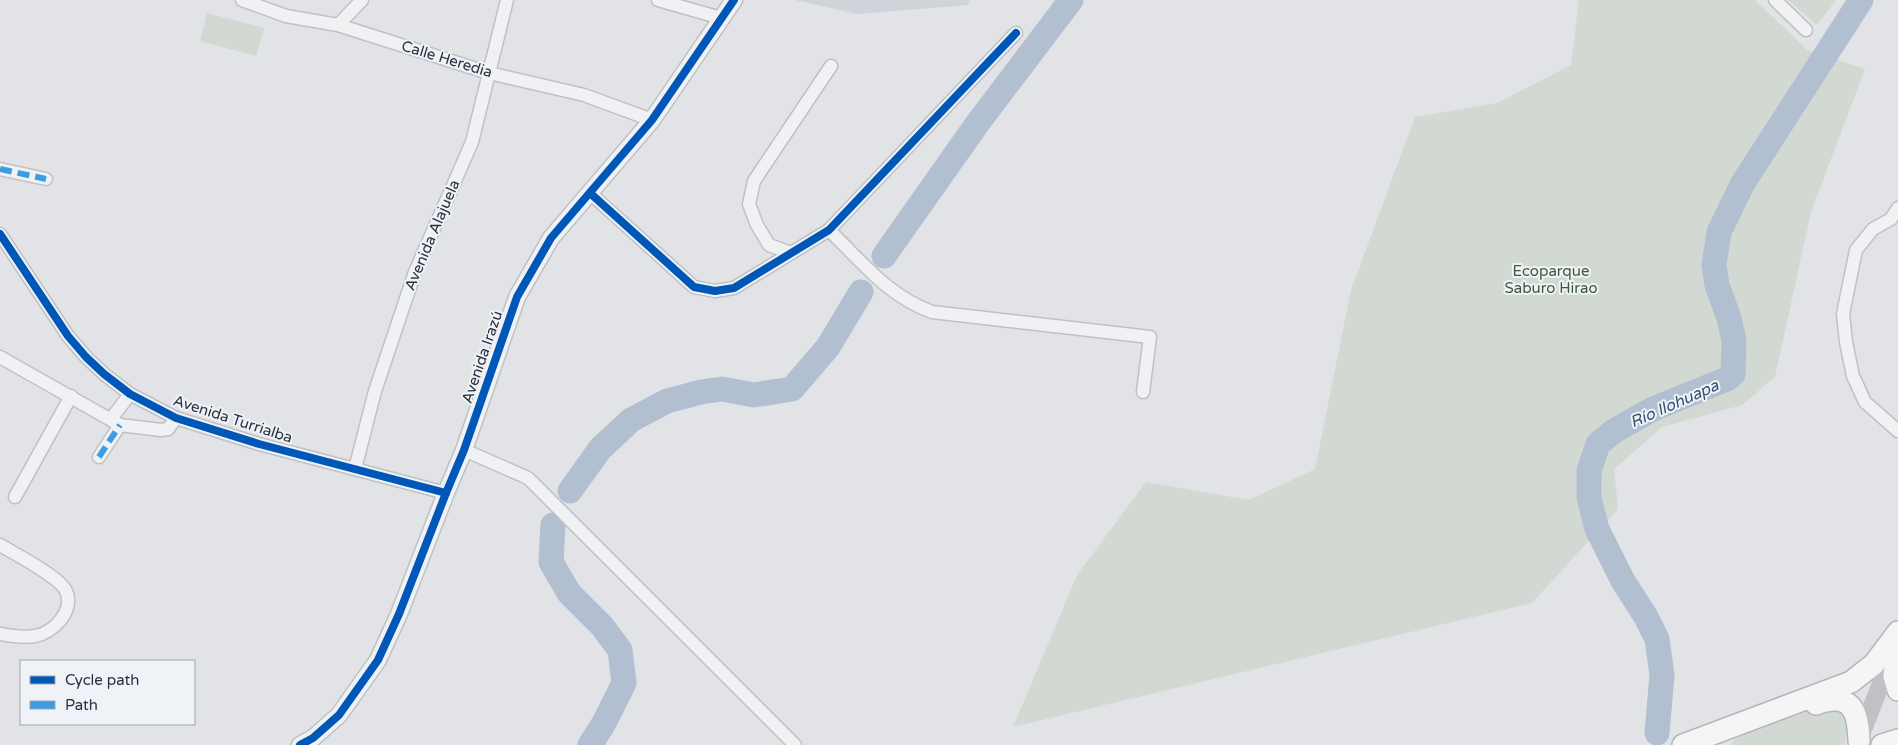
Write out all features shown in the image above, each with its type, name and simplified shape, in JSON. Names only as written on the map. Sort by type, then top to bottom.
[{"type":"highway","points":[[1683,745],[1859,678],[1874,664],[1898,632]]},
{"type":"highway","points":[[1898,647],[1894,676],[1898,690]]},
{"type":"highway","points":[[1720,745],[1730,736],[1832,700],[1846,703],[1855,710],[1858,722],[1858,743]]},
{"type":"highway","points":[[1882,745],[1898,740]]},
{"type":"main road","points":[[1858,743],[1898,638]]},
{"type":"street","name":"Calle Heredia","points":[[242,0],[286,16],[338,25],[489,73],[584,94],[652,120]]},
{"type":"street","points":[[338,25],[362,0]]},
{"type":"street","name":"Avenida Alajuela","points":[[355,469],[375,392],[415,272],[472,142],[507,0]]},
{"type":"street","points":[[658,0],[722,18]]},
{"type":"street","name":"Avenida Irazú","points":[[300,745],[313,738],[339,715],[378,660],[399,614],[464,450],[517,297],[551,238],[652,120],[734,0]]},
{"type":"street","points":[[1775,0],[1806,30]]},
{"type":"street","points":[[590,194],[694,287],[715,291],[734,288],[829,230],[1016,32]]},
{"type":"street","points":[[791,253],[769,245],[757,225],[750,204],[754,181],[831,66]]},
{"type":"street","points":[[0,169],[46,179]]},
{"type":"street","points":[[1898,208],[1892,219],[1874,229],[1856,250],[1843,314],[1853,376],[1865,402],[1898,431]]},
{"type":"street","points":[[829,230],[878,279],[894,292],[914,305],[932,312],[1150,336],[1143,392]]},
{"type":"street","name":"Avenida Turrialba","points":[[0,234],[68,336],[86,358],[130,394],[176,418],[259,444],[446,493]]},
{"type":"street","points":[[0,357],[116,422],[161,430],[168,428],[176,418]]},
{"type":"street","points":[[99,457],[130,394]]},
{"type":"street","points":[[15,497],[71,396]]},
{"type":"street","points":[[464,450],[528,478],[795,745]]},
{"type":"street","points":[[0,545],[54,578],[66,591],[68,600],[68,610],[54,627],[36,636],[0,634]]},
{"type":"shaded area","points":[[795,0],[970,0],[968,5],[857,14]]},
{"type":"green space","name":"Ecoparque Saburo Hirao","points":[[1579,0],[1755,0],[1807,50],[1865,69],[1811,212],[1775,377],[1742,405],[1662,427],[1614,469],[1618,509],[1532,603],[1013,727],[1077,575],[1146,482],[1249,500],[1315,469],[1351,290],[1415,117],[1497,103],[1571,65]]},
{"type":"green space","points":[[1788,0],[1836,0],[1817,25]]},
{"type":"green space","points":[[207,13],[264,28],[256,56],[200,41]]},
{"type":"green space","points":[[1823,706],[1843,713],[1850,728],[1844,745],[1730,745],[1735,739],[1744,735]]},
{"type":"waterway","points":[[884,256],[977,124],[1071,0]]},
{"type":"waterway","name":"Río Ilohuapa","points":[[1657,733],[1662,675],[1657,639],[1646,617],[1623,581],[1597,529],[1589,498],[1589,471],[1598,444],[1614,431],[1653,409],[1727,379],[1733,374],[1734,341],[1729,318],[1717,285],[1714,265],[1719,232],[1743,183],[1861,0]]},
{"type":"waterway","points":[[570,491],[600,449],[631,420],[667,401],[701,392],[722,389],[754,395],[792,389],[828,347],[861,292]]},
{"type":"waterway","points":[[553,525],[551,562],[569,593],[602,626],[620,650],[624,683],[604,723],[590,745]]},
{"type":"marked path","points":[[0,169],[46,179]]},
{"type":"marked path","points":[[99,457],[120,425]]},
{"type":"cycle path","points":[[300,745],[313,738],[339,715],[378,660],[399,614],[464,450],[517,297],[551,238],[652,120],[734,0]]},
{"type":"cycle path","points":[[590,193],[694,287],[715,291],[734,288],[829,230],[1016,33]]},
{"type":"cycle path","points":[[0,234],[68,336],[104,374],[130,394],[176,418],[259,444],[446,493]]}]
